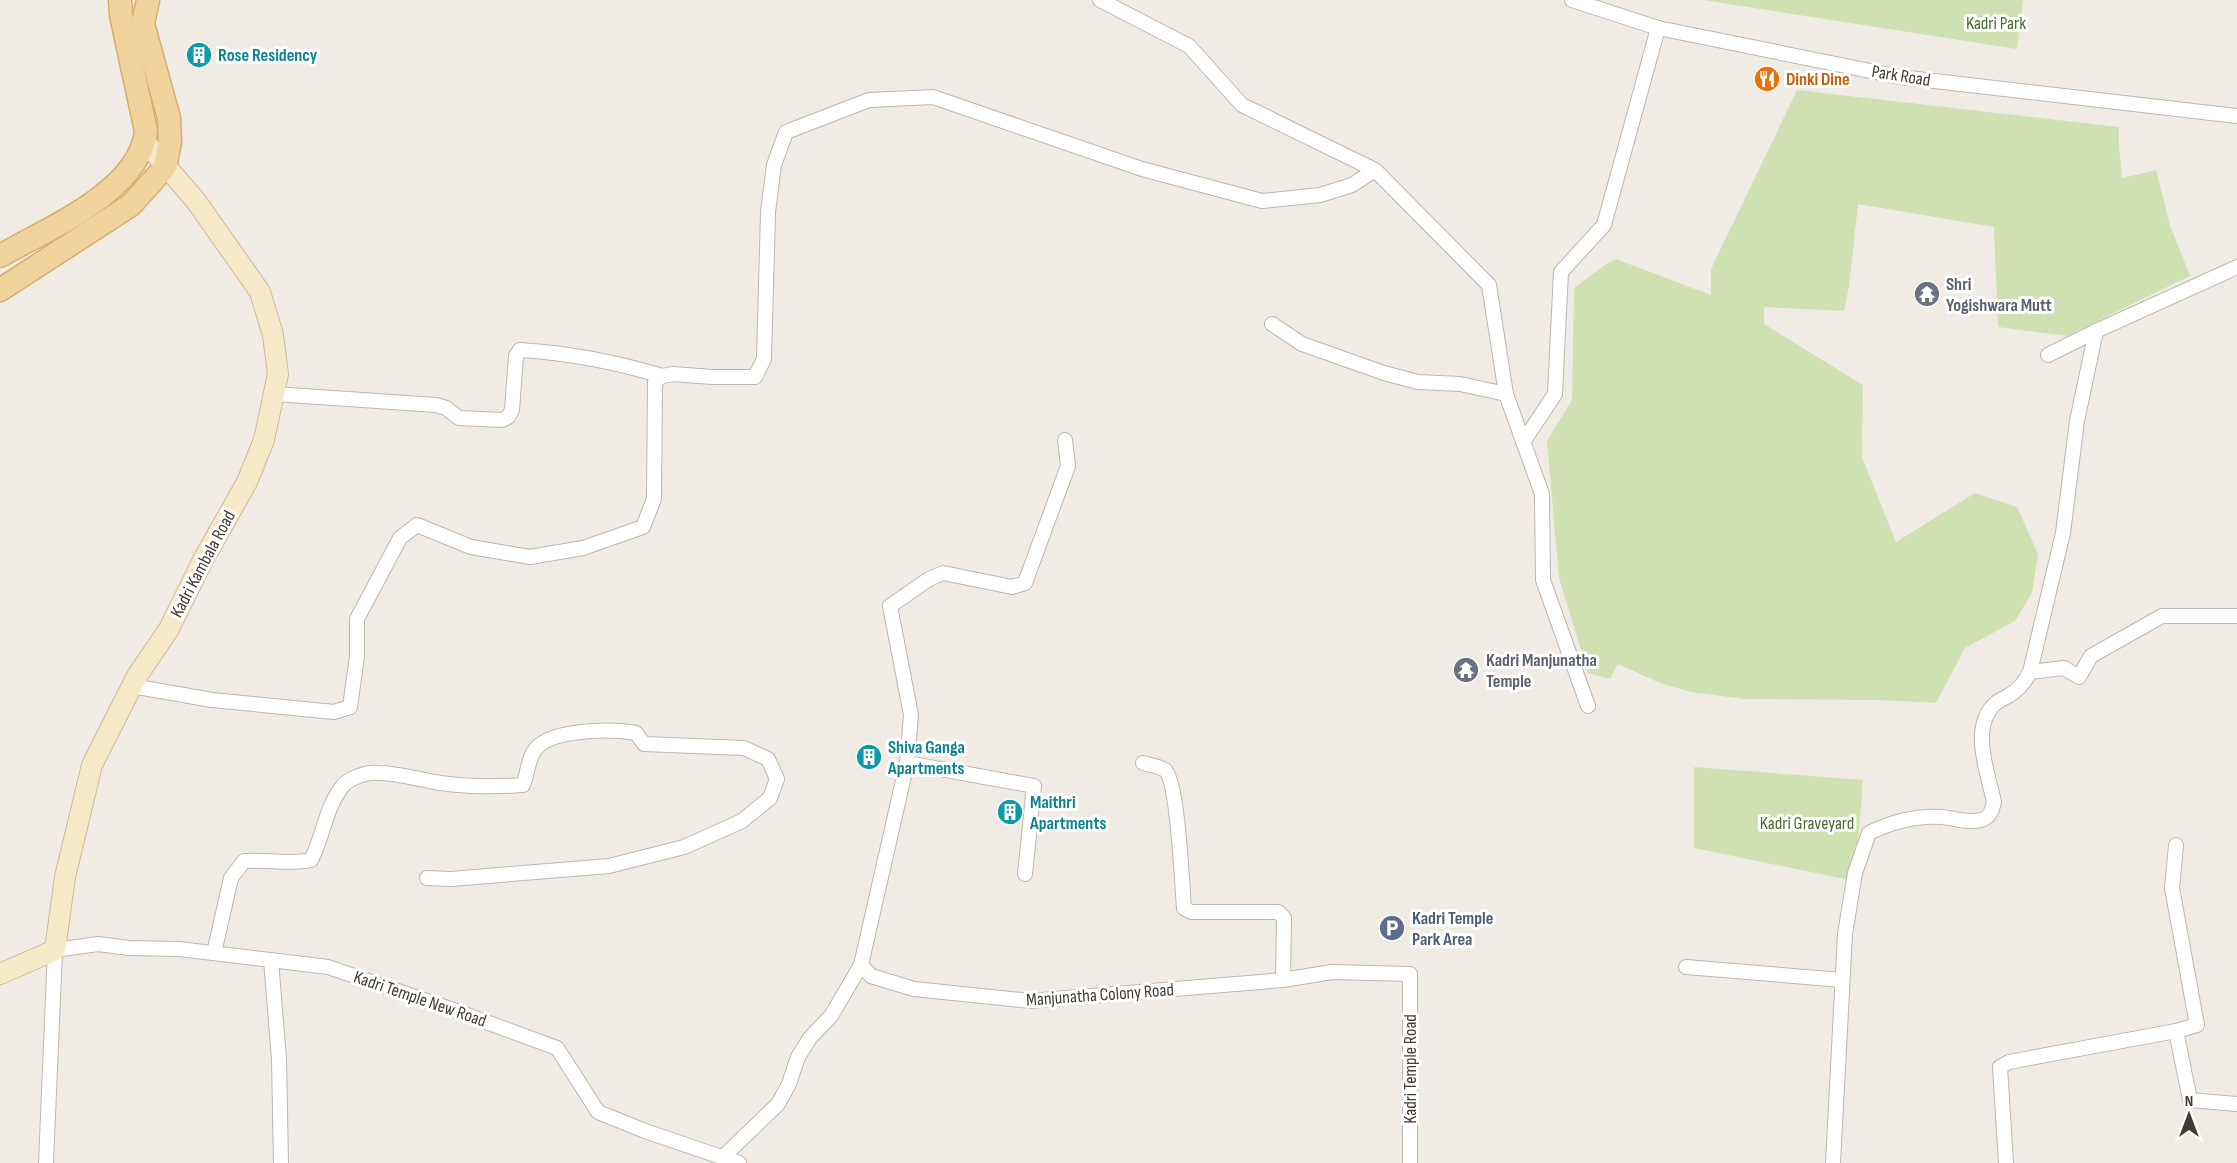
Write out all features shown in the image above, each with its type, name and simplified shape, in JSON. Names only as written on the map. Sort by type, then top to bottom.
[{"type":"main road","points":[[0,256],[103,197],[129,172],[145,142],[146,131],[121,15],[120,0]]},
{"type":"main road","points":[[0,290],[131,205],[165,167],[170,142],[169,118],[143,24],[148,0]]},
{"type":"street","points":[[1100,0],[1189,46],[1242,105],[1375,170],[1490,285],[1506,394],[1542,494],[1543,580],[1588,706]]},
{"type":"street","name":"Park Road","points":[[1572,0],[1658,28],[1900,77],[2237,116]]},
{"type":"street","points":[[1523,442],[1555,394],[1561,272],[1604,225],[1658,28]]},
{"type":"street","points":[[274,394],[436,405],[446,408],[459,418],[502,420],[508,417],[512,410],[516,356],[520,350],[552,352],[662,376],[673,374],[755,377],[764,359],[768,212],[774,165],[786,132],[869,100],[933,97],[1142,169],[1262,201],[1320,195],[1352,185],[1375,170]]},
{"type":"street","name":"Kadri Kambala Road","points":[[56,950],[65,877],[92,765],[132,686],[169,629],[203,560],[247,482],[264,440],[278,374],[274,345],[260,292],[196,201],[145,142]]},
{"type":"street","points":[[2048,355],[2237,267]]},
{"type":"street","points":[[1272,324],[1302,344],[1384,373],[1418,382],[1460,384],[1506,394]]},
{"type":"street","points":[[1833,1163],[1842,980],[1849,904],[1856,873],[1869,833],[1890,823],[1908,818],[1937,817],[1983,820],[1992,812],[1994,802],[1982,741],[1983,719],[1996,703],[2012,694],[2024,682],[2030,672],[2063,533],[2077,421],[2096,331]]},
{"type":"street","points":[[132,686],[212,700],[334,712],[351,707],[357,656],[357,619],[400,538],[417,525],[471,547],[530,557],[583,548],[643,527],[654,499],[655,382],[662,376]]},
{"type":"street","points":[[723,1156],[778,1104],[789,1084],[798,1057],[810,1038],[831,1016],[861,965],[907,763],[911,715],[890,606],[929,579],[943,573],[1012,587],[1025,583],[1068,466],[1065,440]]},
{"type":"street","points":[[2030,672],[2064,668],[2079,677],[2091,656],[2162,616],[2237,616]]},
{"type":"street","points":[[214,954],[231,878],[244,861],[263,859],[298,863],[311,860],[319,844],[332,803],[342,786],[363,774],[378,772],[443,784],[485,787],[523,785],[533,753],[543,742],[564,735],[616,730],[636,733],[644,744],[744,748],[768,759],[777,779],[770,798],[742,821],[684,847],[609,866],[451,879],[427,878]]},
{"type":"street","points":[[907,763],[1034,786],[1025,874]]},
{"type":"street","points":[[1143,764],[1162,768],[1167,771],[1169,777],[1176,807],[1184,908],[1191,912],[1278,912],[1284,918],[1283,980]]},
{"type":"street","points":[[2006,1163],[2000,1067],[2009,1062],[2176,1031],[2197,1025],[2172,888],[2176,845]]},
{"type":"street","name":"Kadri Temple New Road","points":[[56,950],[98,944],[328,967],[557,1048],[598,1112],[645,1131],[740,1163]]},
{"type":"street","points":[[0,974],[56,950],[46,1163]]},
{"type":"street","points":[[271,960],[279,1059],[281,1163]]},
{"type":"street","name":"Manjunatha Colony Road","points":[[861,965],[871,976],[915,988],[1030,1001],[1283,980],[1332,972],[1410,974]]},
{"type":"street","points":[[1686,967],[1842,980]]},
{"type":"street","name":"Kadri Temple Road","points":[[1410,974],[1410,1163]]},
{"type":"street","points":[[2176,1031],[2190,1100],[2237,1104]]},
{"type":"green space","name":"Kadri Park","points":[[1703,0],[2023,0],[2017,49]]},
{"type":"green space","points":[[1797,90],[2119,127],[2122,178],[2156,170],[2170,225],[2190,276],[2067,336],[1998,327],[1994,227],[1858,204],[1849,287],[1844,311],[1764,307],[1764,324],[1863,385],[1862,457],[1896,542],[1975,493],[2017,507],[2038,554],[2032,593],[2015,621],[1965,648],[1936,703],[1879,700],[1744,699],[1691,692],[1660,683],[1618,664],[1610,679],[1588,673],[1559,578],[1547,441],[1572,400],[1574,288],[1616,259],[1711,295],[1711,269]]},
{"type":"green space","name":"Kadri Graveyard","points":[[1694,767],[1863,780],[1855,881],[1694,848]]},
{"type":"place","name":"Rose Residency","points":[[199,55]]},
{"type":"place","name":"Dinki Dine","points":[[1767,79]]},
{"type":"place","name":"Shri Yogishwara Mutt","points":[[1927,294]]},
{"type":"place","name":"Kadri Manjunatha Temple","points":[[1466,670]]},
{"type":"place","name":"Shiva Ganga Apartments","points":[[869,757]]},
{"type":"place","name":"Maithri Apartments","points":[[1010,812]]},
{"type":"place","name":"Kadri Temple Park Area","points":[[1392,928]]}]
